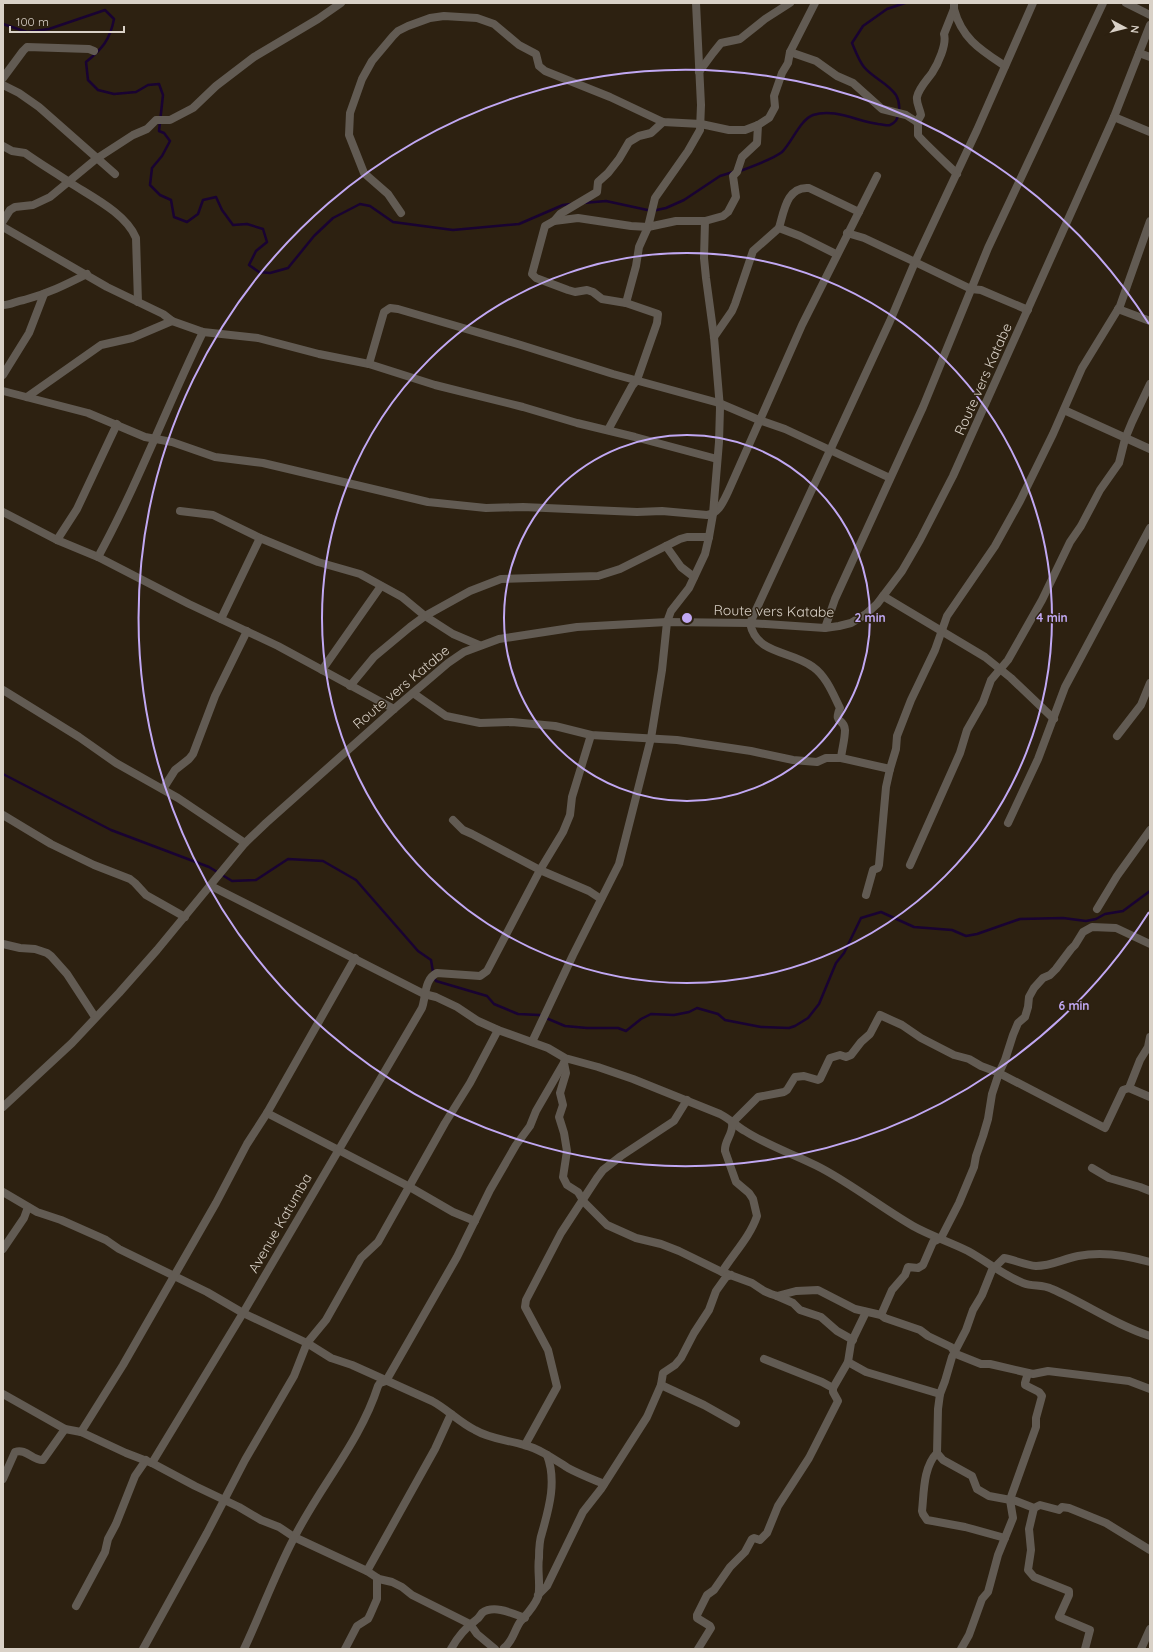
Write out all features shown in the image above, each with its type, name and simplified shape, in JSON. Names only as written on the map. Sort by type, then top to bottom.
[{"type":"street","points":[[3,221],[10,210],[15,207],[33,205],[44,200],[96,159],[133,135],[147,129],[156,120],[170,120],[194,108],[216,86],[254,57],[318,19],[341,3]]},
{"type":"street","points":[[626,303],[636,266],[639,247],[648,227],[655,198],[688,151],[699,132],[701,124],[696,3]]},
{"type":"street","points":[[699,72],[717,48],[722,44],[740,39],[765,19],[790,3]]},
{"type":"street","points":[[401,213],[388,194],[364,173],[350,140],[350,121],[353,104],[362,79],[372,61],[398,31],[430,18],[449,16],[477,18],[500,28],[519,45],[536,54],[540,66],[545,71],[610,97],[663,122],[701,124],[729,130],[741,130],[758,125],[770,118],[775,107],[774,100],[776,90],[790,52],[814,3]]},
{"type":"street","points":[[841,758],[845,732],[844,727],[837,718],[840,708],[821,673],[808,663],[768,647],[760,642],[752,633],[750,623],[890,321],[915,262],[957,174],[1033,3]]},
{"type":"street","points":[[825,628],[836,599],[936,375],[988,248],[1103,3]]},
{"type":"street","points":[[1126,3],[1150,15]]},
{"type":"street","points":[[954,6],[958,23],[970,40],[1005,66]]},
{"type":"street","points":[[954,6],[944,34],[945,38],[939,57],[933,71],[926,79],[917,96],[917,103],[921,115],[917,122],[918,135],[921,139],[957,174]]},
{"type":"street","name":"Route vers Katabe","points":[[3,1107],[56,1058],[153,955],[245,843],[266,822],[394,709],[448,663],[464,652],[479,645],[499,639],[577,627],[666,622],[750,623],[825,628],[851,623],[866,614],[883,596],[902,570],[938,506],[1028,310],[1114,117],[1150,25]]},
{"type":"street","points":[[3,78],[22,51],[27,47],[90,49],[94,51]]},
{"type":"street","points":[[790,52],[816,61],[837,76],[853,83],[882,110],[899,112],[917,122]]},
{"type":"street","points":[[1140,53],[1150,57]]},
{"type":"street","points":[[3,85],[19,93],[40,107],[96,159],[102,161],[115,174]]},
{"type":"street","points":[[1114,117],[1150,132]]},
{"type":"street","points":[[608,430],[632,386],[637,380],[658,316],[657,313],[626,303],[602,299],[593,292],[587,290],[575,292],[568,290],[532,275],[545,226],[554,221],[560,214],[597,192],[598,182],[619,159],[629,142],[639,136],[651,133],[663,122]]},
{"type":"street","points":[[554,221],[578,218],[648,227],[676,221],[705,221],[723,216],[730,208],[737,194],[734,176],[737,172],[742,157],[757,143],[758,125]]},
{"type":"street","points":[[3,146],[25,153],[96,199],[124,220],[133,230],[136,238],[138,302]]},
{"type":"street","points":[[3,391],[88,412],[154,439],[172,442],[215,457],[263,463],[428,502],[486,508],[523,507],[637,512],[662,511],[707,516],[717,511],[728,492],[802,324],[836,254],[877,176]]},
{"type":"street","points":[[714,337],[734,308],[753,251],[779,228],[786,204],[793,192],[803,187],[809,188],[859,212]]},
{"type":"street","points":[[532,1042],[619,864],[651,738],[662,670],[666,622],[671,611],[689,588],[705,554],[709,536],[713,514],[719,442],[719,403],[714,337],[704,258],[705,221]]},
{"type":"street","points":[[866,895],[873,870],[878,868],[880,865],[886,787],[896,749],[897,736],[905,713],[943,632],[946,619],[954,604],[966,591],[988,558],[1020,501],[1064,410],[1082,368],[1118,309],[1150,222]]},
{"type":"street","points":[[3,227],[24,241],[87,274],[107,287],[163,314],[172,321],[203,332],[258,338],[319,354],[369,364],[435,385],[717,459]]},
{"type":"street","points":[[779,228],[800,236],[836,254]]},
{"type":"street","points":[[847,233],[864,238],[971,289],[981,290],[1028,310]]},
{"type":"street","points":[[3,305],[13,304],[44,294],[87,274]]},
{"type":"street","points":[[3,375],[29,333],[44,294]]},
{"type":"street","points":[[369,364],[384,312],[385,310],[393,308],[521,344],[600,370],[682,394],[719,403],[785,429],[890,478]]},
{"type":"street","points":[[1118,309],[1150,321]]},
{"type":"street","points":[[27,396],[101,345],[132,338],[172,321]]},
{"type":"street","points":[[98,557],[127,502],[180,379],[203,332]]},
{"type":"street","points":[[910,865],[960,753],[967,730],[980,709],[991,680],[1008,660],[1042,600],[1067,547],[1081,526],[1100,490],[1119,463],[1125,439],[1150,384]]},
{"type":"street","points":[[1064,410],[1125,439],[1150,449]]},
{"type":"street","points":[[57,540],[77,509],[117,424]]},
{"type":"street","points":[[180,511],[213,516],[260,538],[318,562],[360,574],[402,598],[425,616],[454,634],[479,645]]},
{"type":"street","points":[[3,512],[57,540],[98,557],[247,631],[394,709]]},
{"type":"street","points":[[1008,823],[1035,765],[1065,687],[1150,528]]},
{"type":"street","points":[[350,686],[374,657],[410,627],[425,616],[470,591],[501,579],[598,576],[620,569],[687,537],[709,536]]},
{"type":"street","points":[[221,619],[260,538]]},
{"type":"street","points":[[666,546],[681,567],[694,577]]},
{"type":"street","points":[[322,670],[381,586]]},
{"type":"street","points":[[883,596],[985,657],[998,670],[1011,678],[1054,718]]},
{"type":"street","points":[[163,789],[175,770],[193,754],[215,696],[247,631]]},
{"type":"street","points":[[1117,736],[1145,698],[1150,684]]},
{"type":"street","points":[[3,690],[116,763],[163,789],[245,843]]},
{"type":"street","points":[[413,693],[446,716],[480,723],[512,722],[555,726],[591,735],[651,738],[751,750],[793,760],[817,762],[826,758],[841,758],[890,769]]},
{"type":"street","points":[[540,870],[561,836],[568,820],[572,797],[591,735]]},
{"type":"street","points":[[3,814],[51,844],[94,865],[130,879],[146,895],[185,917]]},
{"type":"street","points":[[453,820],[463,830],[540,870],[601,899]]},
{"type":"street","points":[[1097,909],[1117,876],[1150,830]]},
{"type":"street","name":"Avenue Katumba","points":[[76,1606],[105,1552],[108,1538],[116,1524],[135,1476],[149,1462],[243,1313],[422,1008],[424,994],[433,975],[437,973],[480,976],[487,971],[540,870]]},
{"type":"street","points":[[214,882],[424,994],[436,997],[457,1007],[478,1021],[532,1042],[565,1060],[614,1072],[720,1114],[730,1119],[732,1123],[745,1132],[795,1155],[833,1175],[914,1226],[941,1238],[996,1267],[1023,1284],[1032,1286],[1046,1286],[1105,1317],[1150,1336]]},
{"type":"street","points":[[882,1315],[892,1290],[905,1275],[908,1267],[918,1268],[923,1265],[934,1242],[941,1238],[959,1203],[974,1167],[988,1119],[992,1094],[999,1073],[1018,1023],[1023,1019],[1026,1013],[1029,997],[1034,988],[1043,978],[1050,975],[1056,969],[1075,945],[1083,932],[1092,927],[1114,927],[1150,944]]},
{"type":"street","points":[[3,944],[20,948],[35,949],[51,956],[74,983],[95,1017]]},
{"type":"street","points":[[81,1432],[123,1365],[216,1203],[247,1144],[267,1113],[355,958]]},
{"type":"street","points":[[732,1123],[758,1097],[784,1092],[787,1090],[795,1077],[804,1076],[818,1080],[820,1079],[830,1058],[840,1054],[846,1057],[851,1055],[861,1042],[870,1034],[880,1015],[906,1027],[921,1038],[999,1073],[1105,1128],[1123,1090],[1129,1088],[1150,1097]]},
{"type":"street","points":[[143,1649],[245,1460],[294,1376],[307,1343],[326,1320],[361,1258],[378,1242],[408,1186],[470,1084],[498,1030]]},
{"type":"street","points":[[1129,1088],[1140,1060],[1148,1047],[1150,1036]]},
{"type":"street","points":[[565,1060],[566,1073],[560,1093],[563,1105],[559,1117],[564,1133],[567,1151],[563,1177],[567,1185],[578,1192],[582,1199],[607,1225],[636,1238],[661,1244],[679,1251],[722,1272],[752,1283],[764,1291],[793,1303],[800,1310],[821,1317],[837,1331],[853,1340]]},
{"type":"street","points":[[244,1649],[294,1537],[354,1439],[369,1411],[378,1386],[380,1383],[386,1381],[456,1257],[490,1190],[516,1145],[530,1126],[536,1111],[565,1060]]},
{"type":"street","points":[[525,1445],[557,1387],[548,1350],[536,1330],[524,1304],[561,1233],[597,1178],[604,1170],[637,1144],[674,1121],[687,1100]]},
{"type":"street","points":[[267,1113],[408,1186],[453,1212],[475,1221]]},
{"type":"street","points":[[722,1272],[730,1259],[740,1248],[757,1216],[749,1193],[736,1182],[725,1151],[725,1146],[733,1129],[732,1123]]},
{"type":"street","points":[[1092,1168],[1110,1178],[1140,1186],[1150,1191]]},
{"type":"street","points":[[3,1192],[28,1207],[106,1240],[119,1249],[207,1292],[243,1313],[307,1343],[331,1358],[352,1365],[442,1406],[476,1431],[499,1439],[525,1445],[547,1455],[579,1474],[604,1484]]},
{"type":"street","points":[[3,1249],[24,1218],[28,1207]]},
{"type":"street","points":[[1005,1538],[965,1526],[927,1520],[922,1511],[926,1475],[934,1456],[937,1453],[938,1409],[940,1394],[954,1352],[966,1330],[973,1310],[982,1295],[992,1270],[1004,1258],[1039,1266],[1054,1262],[1061,1262],[1076,1256],[1100,1253],[1114,1254],[1150,1262]]},
{"type":"street","points":[[3,1394],[66,1429],[81,1432],[149,1462],[195,1486],[225,1499],[261,1520],[279,1527],[294,1537],[367,1571],[377,1578],[392,1582],[402,1587],[412,1596],[470,1624],[477,1634],[501,1649],[510,1643],[520,1623],[525,1618],[538,1595],[547,1586],[584,1512],[647,1417],[661,1385],[663,1373],[675,1365],[681,1358],[708,1310],[716,1291],[724,1280],[731,1275]]},
{"type":"street","points":[[777,1296],[796,1291],[818,1290],[855,1309],[882,1315],[885,1318],[920,1330],[928,1336],[951,1347],[956,1354],[981,1364],[990,1364],[1028,1373],[1048,1372],[1129,1381],[1150,1389]]},
{"type":"street","points":[[698,1649],[711,1628],[696,1617],[705,1599],[714,1590],[735,1561],[747,1549],[752,1539],[762,1540],[767,1533],[778,1506],[809,1458],[838,1401],[833,1392],[833,1388],[848,1362],[848,1355],[853,1340],[866,1312]]},
{"type":"street","points":[[764,1359],[822,1382],[833,1388]]},
{"type":"street","points":[[848,1362],[866,1372],[940,1394]]},
{"type":"street","points":[[961,1649],[969,1635],[982,1599],[988,1592],[1013,1518],[1010,1500],[1033,1439],[1036,1427],[1037,1410],[1042,1398],[1040,1394],[1025,1384],[1028,1373]]},
{"type":"street","points":[[661,1385],[704,1405],[736,1423]]},
{"type":"street","points":[[367,1571],[435,1450],[451,1414]]},
{"type":"street","points":[[3,1479],[15,1452],[21,1451],[39,1460],[43,1460],[66,1429]]},
{"type":"street","points":[[937,1453],[943,1460],[972,1476],[977,1489],[993,1498],[1010,1500],[1034,1508],[1040,1505],[1059,1510],[1062,1507],[1069,1508],[1106,1523],[1150,1550]]},
{"type":"street","points":[[538,1595],[538,1560],[541,1534],[549,1511],[551,1497],[550,1464],[547,1455]]},
{"type":"street","points":[[1034,1508],[1029,1529],[1031,1550],[1028,1570],[1034,1577],[1069,1591],[1069,1595],[1058,1617],[1090,1630],[1085,1649]]},
{"type":"street","points":[[345,1649],[357,1626],[368,1619],[370,1615],[377,1599],[377,1578]]},
{"type":"street","points":[[451,1649],[470,1624],[478,1619],[482,1613],[492,1610],[512,1613],[525,1618]]},
{"type":"street","points":[[1141,1649],[1150,1629]]},
{"type":"waterway","points":[[740,171],[768,160],[782,152],[804,121],[813,115],[829,113],[878,124],[890,125],[894,123],[899,112],[899,103],[896,95],[889,87],[864,67],[852,43],[863,26],[887,9],[905,3]]},
{"type":"waterway","points":[[3,24],[27,32],[49,29],[105,10],[114,19],[108,38],[97,53],[86,62],[88,80],[98,90],[114,94],[136,92],[148,85],[159,84],[163,95],[159,131],[164,133],[170,141],[162,156],[152,168],[150,185],[160,195],[171,200],[174,217],[187,222],[198,214],[203,200],[216,197],[222,210],[233,225],[247,224],[263,229],[267,242],[256,251],[249,265],[259,272],[270,273],[288,268],[314,236],[333,218],[360,204],[370,206],[393,222],[453,230],[519,224],[563,205],[571,204]]},
{"type":"waterway","points":[[583,203],[606,201],[652,211],[666,208],[684,200],[720,176],[733,172]]},
{"type":"waterway","points":[[3,774],[111,830],[209,867],[232,881],[256,880],[288,859],[323,861],[356,880],[418,951],[431,960],[433,972]]},
{"type":"waterway","points":[[434,977],[436,981],[487,996],[494,1004],[518,1014],[539,1015],[565,1026],[618,1028],[626,1031],[641,1019],[651,1014],[674,1015],[689,1012],[697,1008],[718,1014],[725,1020],[761,1027],[789,1028],[808,1018],[819,1004],[836,963],[844,953],[861,918],[881,912],[914,927],[952,930],[966,936],[977,934],[1020,919],[1063,918],[1086,921],[1096,919],[1105,914],[1123,911],[1150,891]]}]
